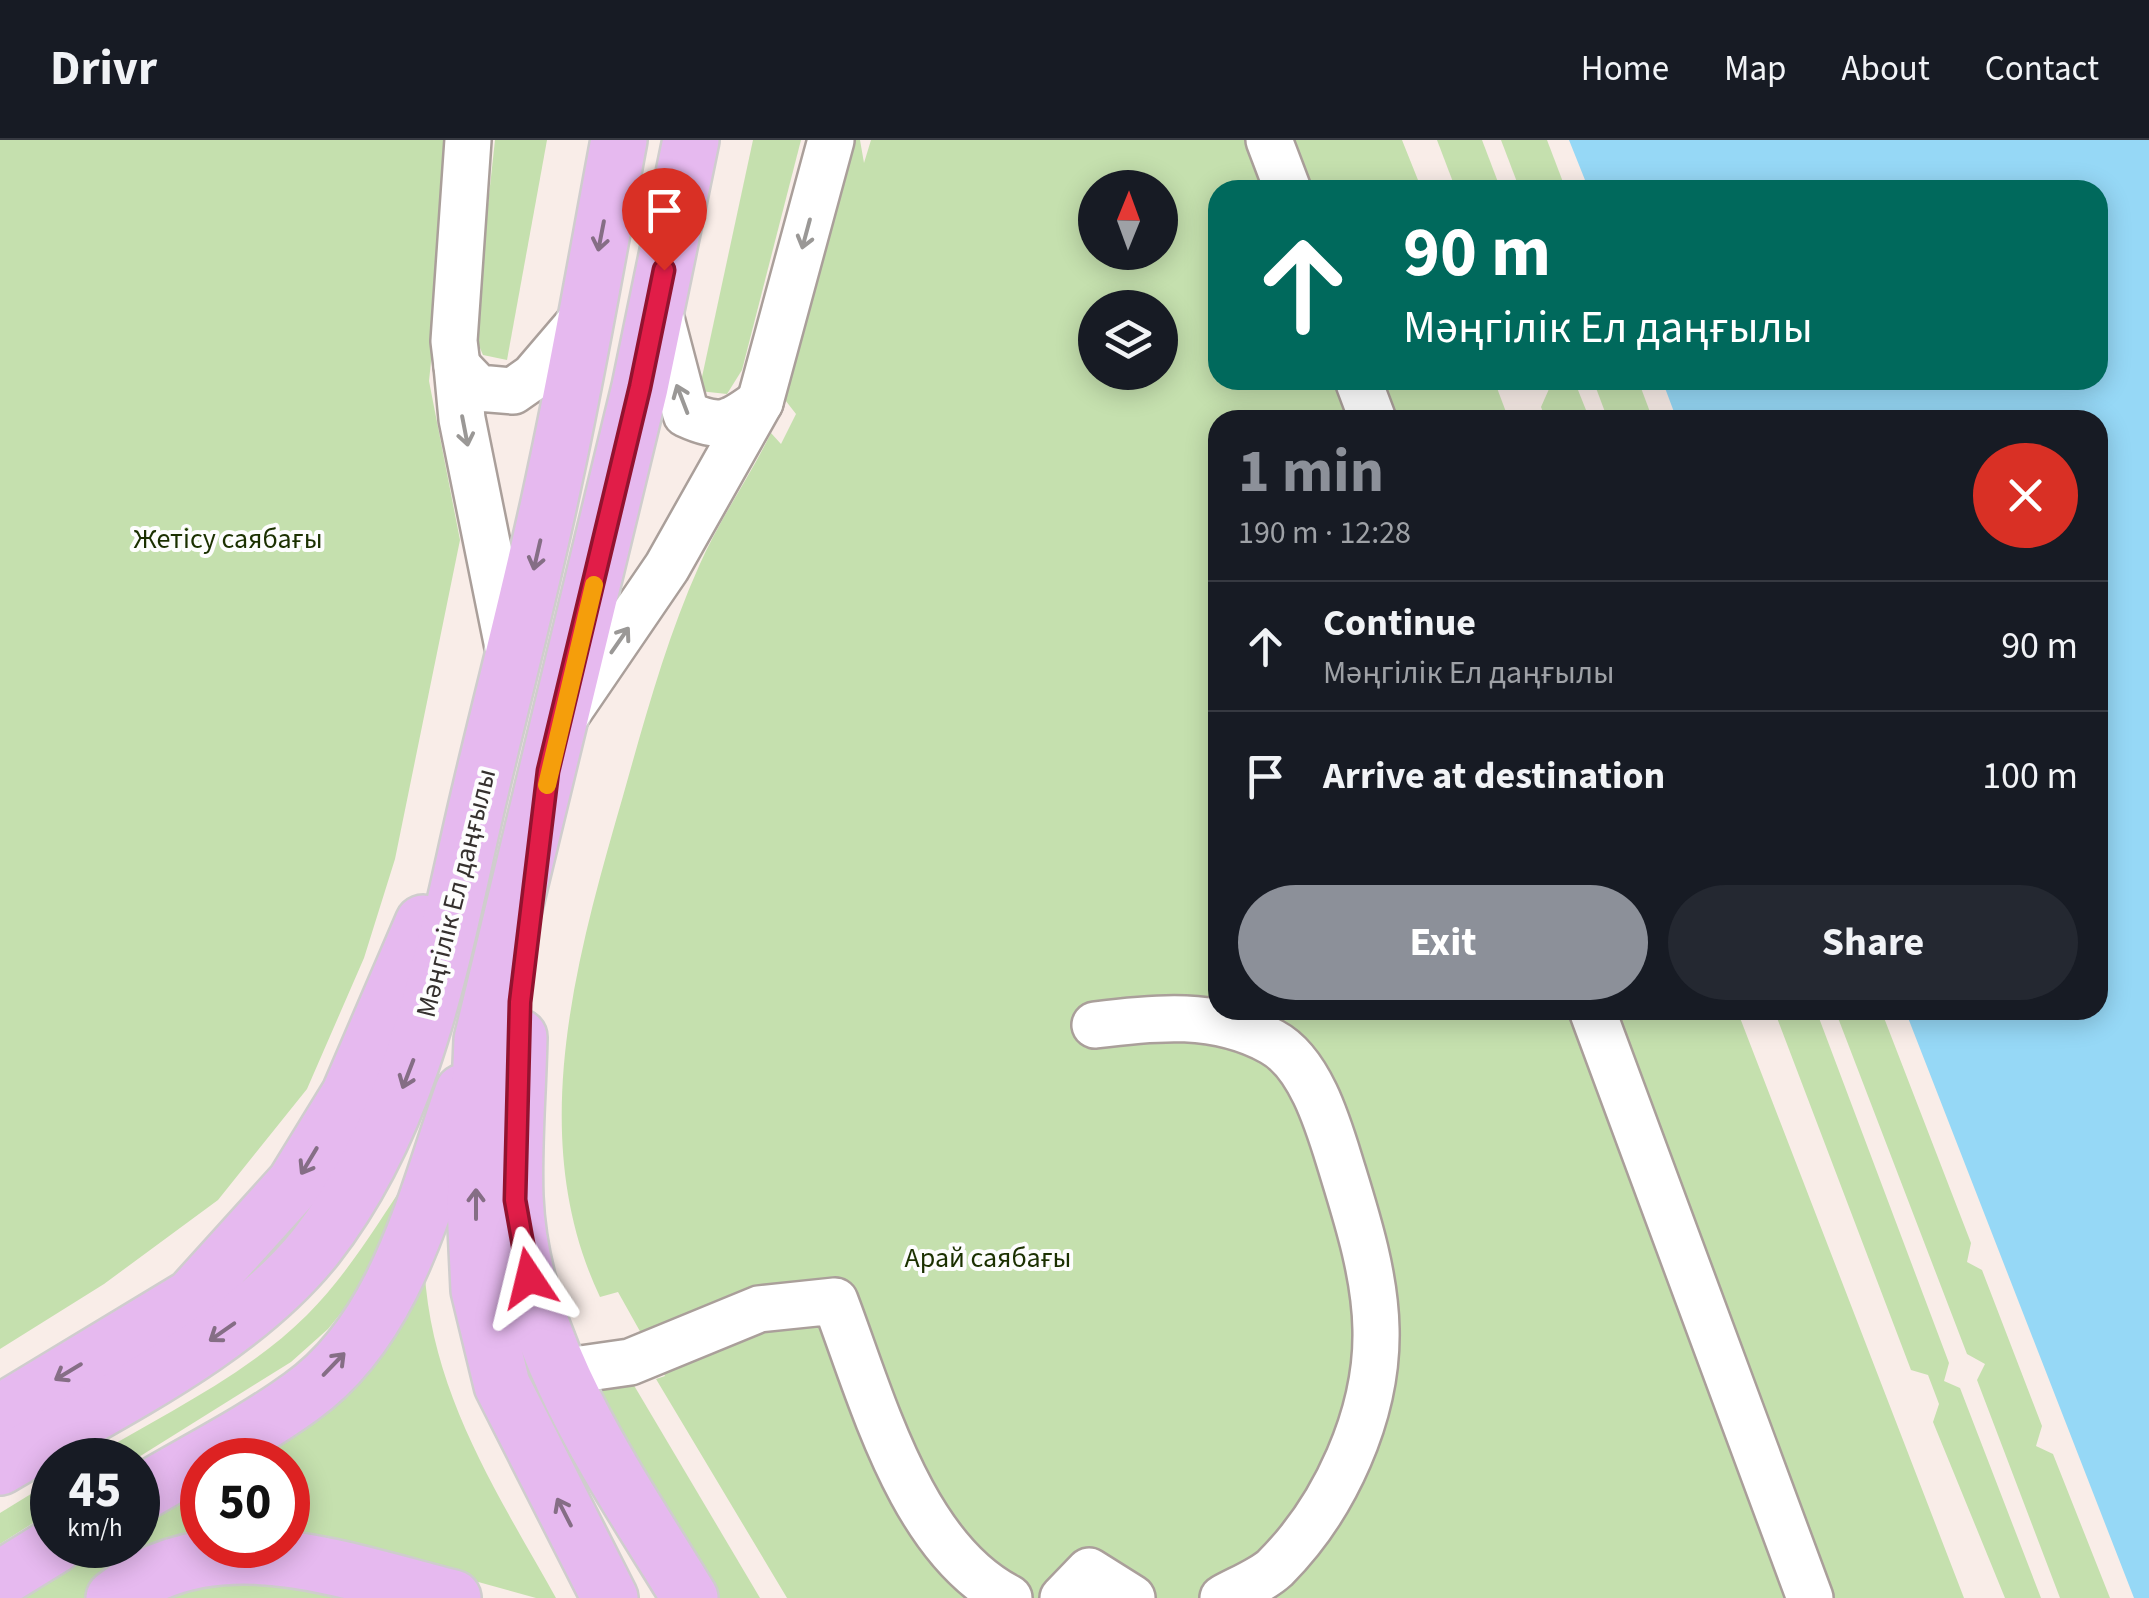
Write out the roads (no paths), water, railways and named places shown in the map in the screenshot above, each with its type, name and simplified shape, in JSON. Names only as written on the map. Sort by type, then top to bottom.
[{"type":"main road","name":"Мәңгілік Ел даңғылы","points":[[0,1467],[251,1312],[316,1246],[360,1180],[392,1115],[417,1050],[512,667],[586,315],[618,140]]},
{"type":"main road","points":[[160,1482],[304,1396],[356,1340],[396,1280],[482,1040],[563,719],[691,140]]},
{"type":"main road","points":[[548,771],[520,1002],[515,1200],[529,1278],[560,1372],[605,1461],[690,1598]]},
{"type":"main road","points":[[0,1413],[192,1297],[295,1183],[349,1095],[481,787]]},
{"type":"main road","points":[[482,1040],[475,1206],[479,1290],[502,1385],[610,1598]]},
{"type":"main road","points":[[114,1598],[182,1562],[225,1556],[316,1563],[453,1598]]},
{"type":"main road","points":[[0,1579],[30,1560]]},
{"type":"street","points":[[468,140],[454,341],[462,420],[512,667]]},
{"type":"street","points":[[563,719],[667,566],[760,402],[831,140]]},
{"type":"street","points":[[1269,140],[1284,180]]},
{"type":"street","points":[[656,302],[686,414],[709,424],[733,422],[760,402]]},
{"type":"street","points":[[457,366],[478,388],[513,392],[533,377],[586,315]]},
{"type":"street","points":[[1095,1025],[1184,1018],[1223,1022],[1276,1044],[1304,1075],[1361,1232],[1376,1329],[1368,1408],[1333,1491],[1286,1554],[1274,1569],[1223,1598]]},
{"type":"street","points":[[1596,1020],[1810,1598]]},
{"type":"street","points":[[560,1372],[630,1362],[759,1308],[835,1302],[888,1439],[932,1530],[992,1589],[1009,1598]]},
{"type":"street","points":[[1063,1598],[1089,1571],[1132,1598]]},
{"type":"water","points":[[1569,140],[2149,140],[2149,1598],[2134,1598],[1909,1020],[2108,1020],[2108,410],[1673,410],[1666,390],[2108,390],[2108,180],[1585,180]]},
{"type":"park label","name":"Жетісу саябағы","points":[[228,539]]},
{"type":"park label","name":"Арай саябағы","points":[[988,1258]]}]
